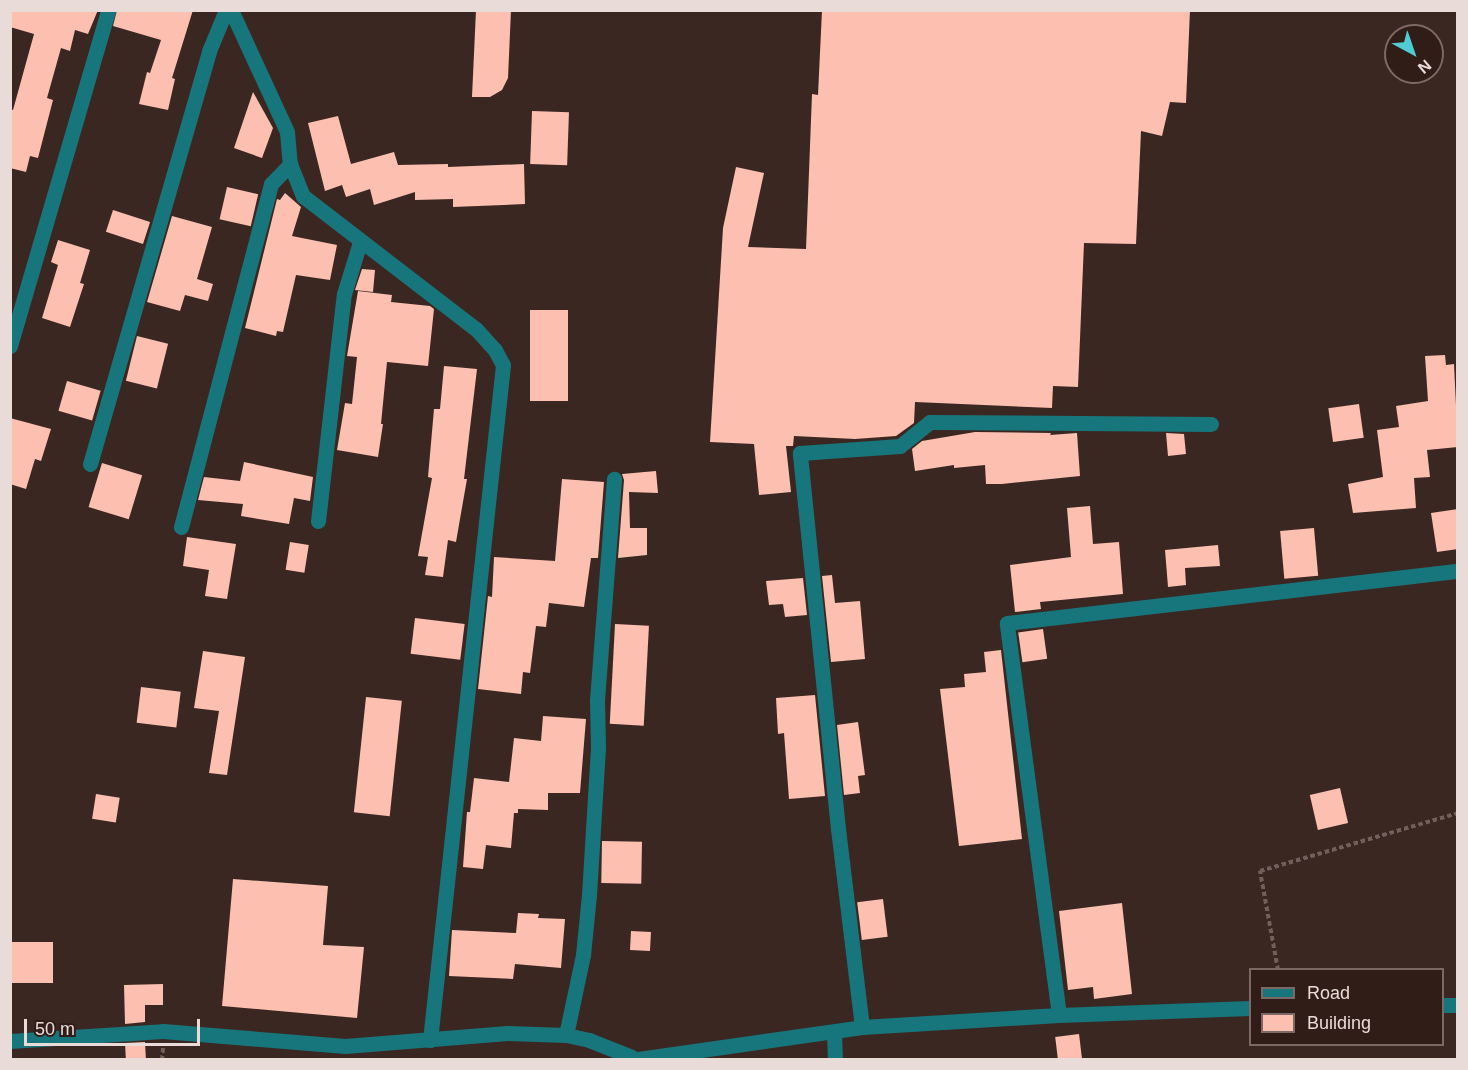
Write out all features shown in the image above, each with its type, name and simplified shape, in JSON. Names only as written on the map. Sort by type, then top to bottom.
[{"type":"street","points":[[10,346],[108,10]]},
{"type":"street","points":[[90,464],[209,51],[226,10]]},
{"type":"street","points":[[231,10],[287,132],[290,164],[303,196],[476,329],[495,350],[503,365],[430,1040]]},
{"type":"street","points":[[181,527],[272,183],[290,164]]},
{"type":"street","points":[[318,521],[344,294],[360,242]]},
{"type":"street","points":[[862,1027],[838,829],[800,453],[900,446],[930,422],[1211,424]]},
{"type":"street","points":[[566,1035],[583,955],[589,896],[598,747],[597,700],[614,479]]},
{"type":"street","points":[[1059,1015],[1007,623],[1458,571]]},
{"type":"street","points":[[10,1041],[163,1031],[345,1047],[507,1033],[566,1035],[589,1040],[631,1058],[862,1027],[1059,1015],[1249,1008]]},
{"type":"street","points":[[834,1032],[835,1059]]},
{"type":"path","points":[[1278,968],[1260,871],[1458,813]]},
{"type":"building","points":[[10,10],[98,10],[88,34],[75,30],[70,51],[61,48],[47,98],[53,100],[38,158],[30,156],[26,172],[10,168],[10,109],[13,110],[34,34],[10,27]]},
{"type":"building","points":[[117,10],[193,10],[172,78],[175,79],[168,110],[139,104],[147,72],[150,73],[161,40],[113,26]]},
{"type":"building","points":[[476,10],[511,10],[508,78],[502,90],[490,97],[472,97]]},
{"type":"building","points":[[822,10],[1190,10],[1186,103],[1170,102],[1162,136],[1141,131],[1136,244],[1084,243],[1078,387],[1053,386],[1052,408],[915,402],[914,423],[896,436],[855,439],[794,436],[793,446],[786,446],[791,492],[759,495],[754,444],[710,442],[723,228],[736,167],[764,173],[748,247],[806,249],[812,94],[818,95]]},
{"type":"building","points":[[253,92],[273,128],[262,158],[234,148]]},
{"type":"building","points":[[532,111],[569,112],[567,165],[530,164]]},
{"type":"building","points":[[338,116],[351,164],[394,152],[398,165],[448,164],[448,167],[524,164],[525,204],[453,207],[453,199],[415,200],[415,192],[374,205],[370,189],[346,197],[342,185],[325,191],[308,123]]},
{"type":"building","points":[[227,187],[258,194],[251,226],[220,219]]},
{"type":"building","points":[[285,193],[301,207],[292,236],[337,245],[330,280],[296,275],[283,332],[277,331],[276,336],[245,328],[277,199],[280,200]]},
{"type":"building","points":[[113,210],[150,222],[143,244],[106,232]]},
{"type":"building","points":[[172,216],[212,227],[197,279],[213,284],[208,301],[185,295],[180,311],[147,302]]},
{"type":"building","points":[[58,240],[90,250],[80,283],[84,284],[70,327],[42,318],[58,265],[51,262]]},
{"type":"building","points":[[362,269],[375,270],[373,292],[355,290]]},
{"type":"building","points":[[358,291],[392,295],[391,302],[430,306],[434,309],[428,366],[387,362],[381,424],[383,424],[378,457],[337,450],[345,403],[352,404],[357,357],[347,356]]},
{"type":"building","points":[[530,310],[568,310],[568,401],[530,401]]},
{"type":"building","points":[[137,336],[168,344],[157,388],[126,381]]},
{"type":"building","points":[[1445,355],[1446,365],[1454,364],[1458,447],[1427,450],[1430,477],[1414,478],[1416,508],[1353,513],[1348,484],[1383,477],[1377,430],[1399,427],[1396,406],[1428,401],[1425,356]]},
{"type":"building","points":[[444,366],[477,369],[464,479],[467,479],[456,542],[448,540],[443,577],[425,575],[428,557],[418,556],[432,478],[428,477],[434,409],[440,409]]},
{"type":"building","points":[[67,381],[101,391],[92,420],[58,411]]},
{"type":"building","points":[[1359,404],[1364,438],[1333,442],[1328,408]]},
{"type":"building","points":[[10,418],[51,429],[41,461],[35,459],[26,489],[10,484]]},
{"type":"building","points":[[975,432],[1051,433],[1050,435],[1077,433],[1080,476],[986,484],[985,465],[954,468],[954,465],[915,471],[912,449],[922,441]]},
{"type":"building","points":[[1166,433],[1184,434],[1186,454],[1168,456]]},
{"type":"building","points":[[244,462],[313,477],[310,501],[294,498],[289,524],[241,516],[243,504],[198,500],[204,477],[240,481]]},
{"type":"building","points":[[102,463],[142,475],[129,519],[89,507]]},
{"type":"building","points":[[656,471],[658,493],[629,492],[630,528],[647,528],[647,555],[618,558],[624,480],[622,474]]},
{"type":"building","points":[[562,479],[604,482],[598,558],[591,558],[584,607],[549,603],[546,627],[536,626],[530,673],[523,672],[521,694],[478,689],[488,596],[492,597],[494,557],[555,561]]},
{"type":"building","points":[[1090,506],[1093,544],[1119,542],[1123,594],[1040,602],[1041,609],[1015,612],[1010,565],[1071,557],[1067,508]]},
{"type":"building","points":[[1458,509],[1458,549],[1437,552],[1431,513]]},
{"type":"building","points":[[1314,528],[1318,576],[1284,579],[1280,531]]},
{"type":"building","points":[[187,537],[236,544],[227,599],[205,596],[209,570],[183,566]]},
{"type":"building","points":[[290,542],[309,545],[304,573],[286,570]]},
{"type":"building","points":[[1218,545],[1220,566],[1185,568],[1186,585],[1168,587],[1165,550]]},
{"type":"building","points":[[832,575],[835,603],[860,601],[865,659],[831,662],[822,576]]},
{"type":"building","points":[[803,578],[807,615],[785,617],[783,604],[769,605],[766,581]]},
{"type":"building","points":[[415,618],[465,624],[460,660],[411,654]]},
{"type":"building","points":[[615,624],[649,626],[644,726],[610,724]]},
{"type":"building","points":[[1043,629],[1047,659],[1022,662],[1018,632]]},
{"type":"building","points":[[1001,650],[1022,839],[959,846],[940,689],[965,687],[964,674],[986,672],[984,652]]},
{"type":"building","points":[[203,651],[245,657],[227,775],[209,773],[219,711],[194,708]]},
{"type":"building","points":[[141,687],[181,692],[176,728],[137,723]]},
{"type":"building","points":[[815,695],[825,796],[789,799],[784,733],[778,734],[776,698]]},
{"type":"building","points":[[366,697],[402,701],[390,816],[354,812]]},
{"type":"building","points":[[543,716],[586,719],[580,793],[548,793],[548,810],[518,809],[518,813],[514,813],[511,848],[486,845],[483,869],[463,867],[467,812],[470,812],[474,778],[509,782],[514,738],[541,741]]},
{"type":"building","points":[[858,722],[865,775],[858,776],[860,793],[844,795],[837,725]]},
{"type":"building","points":[[1340,788],[1348,823],[1318,830],[1310,795]]},
{"type":"building","points":[[96,794],[120,798],[116,822],[92,819]]},
{"type":"building","points":[[602,841],[642,842],[641,884],[601,883]]},
{"type":"building","points":[[233,879],[328,886],[323,945],[364,947],[357,1018],[222,1006]]},
{"type":"building","points":[[883,899],[888,937],[862,940],[857,902]]},
{"type":"building","points":[[1122,903],[1132,994],[1094,999],[1093,987],[1068,990],[1059,911]]},
{"type":"building","points":[[518,913],[539,914],[538,918],[565,919],[561,968],[515,964],[513,979],[449,976],[452,930],[516,933]]},
{"type":"building","points":[[631,931],[651,932],[650,951],[630,950]]},
{"type":"building","points":[[10,942],[53,942],[53,983],[10,983]]},
{"type":"building","points":[[163,984],[163,1005],[145,1005],[145,1022],[125,1024],[124,985]]},
{"type":"building","points":[[1079,1034],[1082,1059],[1058,1060],[1055,1037]]},
{"type":"building","points":[[145,1042],[146,1059],[126,1060],[125,1043]]}]
